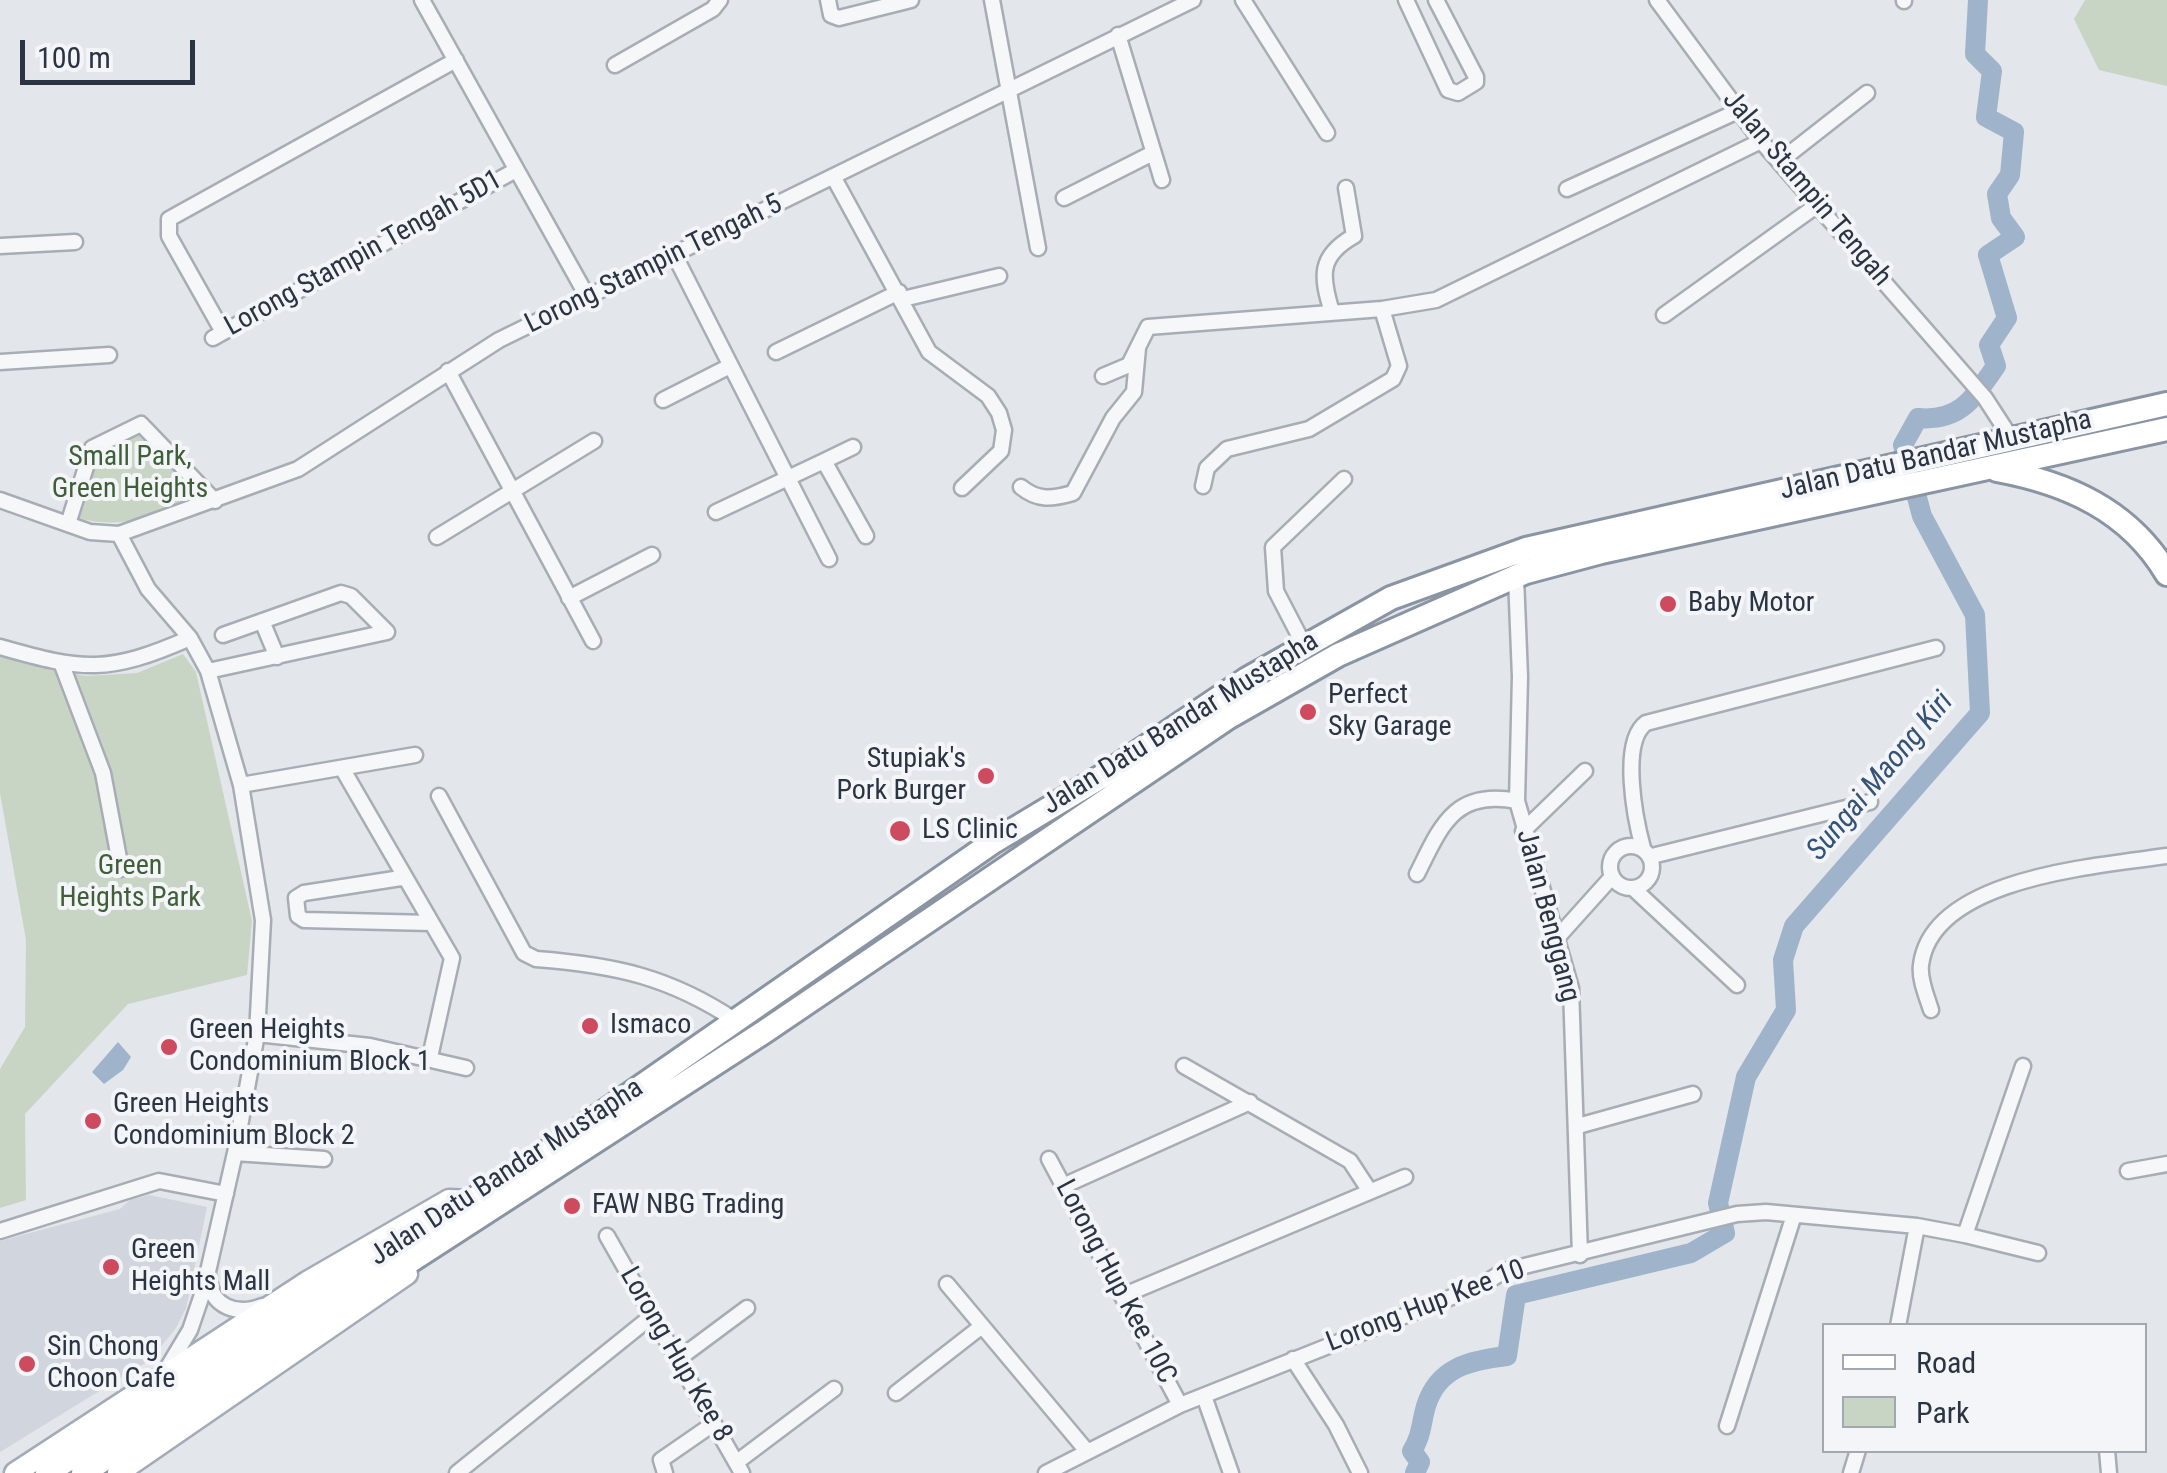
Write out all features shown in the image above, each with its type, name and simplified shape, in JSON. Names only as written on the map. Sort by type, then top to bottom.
[{"type":"highway","name":"Jalan Datu Bandar Mustapha","points":[[166,1396],[764,1032],[1229,717],[1338,655],[1516,576],[1911,473],[2011,438],[2109,416],[2166,421]]},
{"type":"highway","points":[[2109,416],[2126,428],[2128,438]]},
{"type":"highway","name":"Jalan Datu Bandar Mustapha","points":[[476,1208],[926,889],[1304,645],[1390,598],[1526,549],[1911,473],[1984,468],[2128,438],[2166,421]]},
{"type":"highway","points":[[1984,468],[2065,487],[2102,506],[2145,542],[2167,574]]},
{"type":"highway","points":[[47,1473],[166,1396]]},
{"type":"highway","points":[[83,1473],[166,1396]]},
{"type":"main road","points":[[926,889],[957,876],[972,888]]},
{"type":"main road","points":[[15,1473],[166,1396],[281,1299],[449,1200],[476,1208],[470,1235],[118,1473]]},
{"type":"street","points":[[422,0],[587,296]]},
{"type":"street","points":[[616,65],[713,8],[720,0]]},
{"type":"street","points":[[828,0],[830,15],[839,18],[911,0]]},
{"type":"street","points":[[992,0],[1038,248]]},
{"type":"street","name":"Lorong Stampin Tengah 5","points":[[120,534],[298,469],[499,340],[1193,0]]},
{"type":"street","points":[[1243,0],[1326,133]]},
{"type":"street","points":[[1406,0],[1448,90],[1458,93],[1476,82],[1476,77],[1436,0]]},
{"type":"street","name":"Jalan Stampin Tengah","points":[[1656,0],[1761,141],[1963,372],[2011,438]]},
{"type":"street","points":[[1118,35],[1162,180]]},
{"type":"street","name":"Lorong Stampin Tengah 5D1","points":[[456,60],[169,219],[170,236],[218,335],[516,170]]},
{"type":"street","points":[[1779,162],[1867,92]]},
{"type":"street","points":[[1567,189],[1738,111]]},
{"type":"street","points":[[1104,376],[1129,365],[1148,327],[1382,309],[1460,292],[1761,141]]},
{"type":"street","points":[[1064,198],[1152,154]]},
{"type":"street","points":[[834,178],[929,352],[988,396],[999,413],[1004,430],[1000,451],[962,488]]},
{"type":"street","points":[[1332,312],[1320,276],[1325,260],[1354,236],[1346,188]]},
{"type":"street","points":[[1664,315],[1816,206]]},
{"type":"street","points":[[0,246],[75,242]]},
{"type":"street","points":[[675,256],[828,559]]},
{"type":"street","points":[[776,352],[901,296],[999,276]]},
{"type":"street","points":[[1203,486],[1207,468],[1228,449],[1308,429],[1392,379],[1399,366],[1382,309]]},
{"type":"street","points":[[1021,487],[1032,496],[1052,499],[1073,493],[1113,418],[1134,392],[1140,366],[1138,344]]},
{"type":"street","points":[[0,362],[110,355]]},
{"type":"street","points":[[663,400],[730,366]]},
{"type":"street","points":[[448,370],[593,641]]},
{"type":"street","points":[[68,524],[92,448],[141,424],[215,500]]},
{"type":"street","points":[[437,538],[594,440]]},
{"type":"street","points":[[716,512],[853,447]]},
{"type":"street","points":[[824,461],[866,536]]},
{"type":"street","points":[[1304,645],[1276,591],[1273,547],[1344,479]]},
{"type":"street","points":[[0,500],[90,532],[120,534],[148,588],[190,638],[208,671],[242,785],[263,920],[257,1034],[209,1272],[166,1396]]},
{"type":"street","points":[[569,598],[652,554]]},
{"type":"street","name":"Jalan Benggang","points":[[1516,576],[1520,677],[1517,801],[1573,1005],[1580,1255]]},
{"type":"street","points":[[208,671],[386,635],[386,629],[347,593],[223,636]]},
{"type":"street","points":[[262,621],[277,657]]},
{"type":"street","points":[[0,646],[62,665],[100,668],[190,638]]},
{"type":"street","points":[[1635,890],[1652,866],[1635,817],[1632,743],[1646,723],[1936,648]]},
{"type":"street","points":[[62,665],[102,773],[122,869]]},
{"type":"street","points":[[242,785],[415,755]]},
{"type":"street","points":[[342,768],[401,878],[448,948],[452,968],[430,1057]]},
{"type":"street","points":[[1523,831],[1585,772]]},
{"type":"street","points":[[439,796],[524,953],[536,959],[647,975],[708,1002],[736,1022]]},
{"type":"street","points":[[1417,874],[1445,818],[1477,799],[1517,801]]},
{"type":"street","points":[[1626,845],[1647,852],[1870,802]]},
{"type":"street","points":[[1557,938],[1614,883],[1635,817]]},
{"type":"street","points":[[1930,1010],[1920,968],[1926,946],[1952,911],[2002,890],[2071,870],[2167,856]]},
{"type":"street","points":[[401,878],[304,894],[296,898],[298,916],[304,920],[431,923]]},
{"type":"street","points":[[1614,883],[1635,890],[1736,985]]},
{"type":"street","points":[[257,1034],[430,1057],[466,1068]]},
{"type":"street","points":[[1184,1066],[1350,1161],[1369,1190]]},
{"type":"street","points":[[1965,1235],[2024,1066]]},
{"type":"street","points":[[1578,1126],[1693,1094]]},
{"type":"street","points":[[1063,1186],[1250,1102]]},
{"type":"street","points":[[235,1153],[324,1159]]},
{"type":"street","name":"Lorong Hup Kee 10C","points":[[1049,1159],[1180,1405]]},
{"type":"street","points":[[2128,1171],[2167,1164]]},
{"type":"street","points":[[1122,1296],[1405,1177]]},
{"type":"street","points":[[0,1231],[159,1181],[226,1194]]},
{"type":"street","name":"Lorong Hup Kee 10","points":[[1046,1473],[1180,1405],[1482,1285],[1504,1271],[1737,1214],[1794,1214],[1886,1222],[2038,1252]]},
{"type":"street","points":[[1727,1426],[1794,1214]]},
{"type":"street","points":[[1899,1323],[1917,1226]]},
{"type":"street","name":"Lorong Hup Kee 8","points":[[607,1236],[740,1467]]},
{"type":"street","points":[[209,1272],[210,1290],[232,1310],[254,1310],[281,1299]]},
{"type":"street","points":[[947,1284],[1086,1450]]},
{"type":"street","points":[[677,1360],[747,1308]]},
{"type":"street","points":[[457,1473],[652,1316]]},
{"type":"street","points":[[896,1394],[982,1326]]},
{"type":"street","points":[[1293,1360],[1336,1425],[1360,1473]]},
{"type":"street","points":[[740,1467],[834,1389]]},
{"type":"street","points":[[1204,1396],[1231,1473]]},
{"type":"street","points":[[664,1473],[661,1460],[713,1424]]},
{"type":"shaded area","points":[[149,1195],[207,1207],[186,1308],[176,1328],[150,1360],[0,1452],[0,1241],[120,1209],[130,1200]]},
{"type":"green space","points":[[2085,0],[2167,0],[2167,86],[2099,70],[2074,19]]},
{"type":"green space","name":"Small Park, Green Heights","points":[[145,417],[213,490],[158,514],[122,522],[64,513],[82,445]]},
{"type":"green space","name":"Green Heights Park","points":[[183,654],[196,672],[252,921],[247,975],[128,1004],[25,1114],[26,1200],[0,1208],[0,1069],[25,1027],[26,940],[0,793],[0,657],[85,676],[137,673]]},
{"type":"water","points":[[118,1042],[131,1057],[123,1070],[104,1084],[92,1072]]},
{"type":"waterway","name":"Sungai Maong Kiri","points":[[1415,1473],[1420,1462],[1412,1451],[1431,1393],[1447,1374],[1458,1368],[1507,1356],[1516,1295],[1691,1253],[1725,1233],[1718,1203],[1746,1077],[1786,1010],[1783,960],[1794,926],[1980,713],[1975,615],[1922,516],[1903,445],[1918,418],[1945,416],[1973,397],[1996,366],[1989,345],[2007,318],[1988,255],[2015,237],[2001,218],[1997,194],[2010,175],[2014,132],[1986,117],[1992,71],[1975,54],[1978,0]]},
{"type":"place","name":"Baby Motor","points":[[1668,604]]},
{"type":"place","name":"Perfect Sky Garage","points":[[1308,712]]},
{"type":"place","name":"Stupiak's Pork Burger","points":[[986,776]]},
{"type":"place","name":"LS Clinic","points":[[900,831]]},
{"type":"place","name":"Ismaco","points":[[590,1026]]},
{"type":"place","name":"Green Heights Condominium Block 1","points":[[169,1047]]},
{"type":"place","name":"Green Heights Condominium Block 2","points":[[93,1121]]},
{"type":"place","name":"FAW NBG Trading","points":[[572,1206]]},
{"type":"place","name":"Green Heights Mall","points":[[111,1267]]},
{"type":"place","name":"Sin Chong Choon Cafe","points":[[27,1364]]}]
